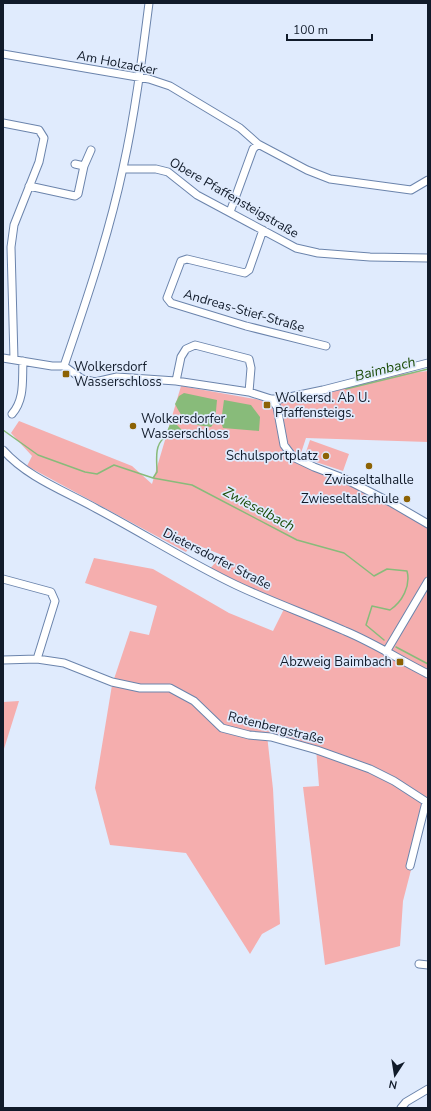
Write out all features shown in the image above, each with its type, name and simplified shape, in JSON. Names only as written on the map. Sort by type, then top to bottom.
[{"type":"street","points":[[64,366],[88,296],[123,169],[139,79],[149,3]]},
{"type":"street","name":"Am Holzacker","points":[[3,54],[139,79],[149,79],[170,86],[240,128],[258,144],[307,170],[330,179],[411,190],[428,180]]},
{"type":"street","points":[[3,122],[39,130],[44,138],[39,162],[7,246],[14,359]]},
{"type":"street","points":[[230,212],[253,149],[258,144]]},
{"type":"street","points":[[30,186],[75,196],[78,194],[84,166],[91,150]]},
{"type":"street","points":[[75,164],[84,166]]},
{"type":"street","name":"Obere Pfaffensteigstraße","points":[[123,169],[156,169],[168,172],[197,195],[296,248],[318,253],[380,258],[428,258]]},
{"type":"street","name":"Andreas-Stief-Straße","points":[[262,230],[249,270],[245,273],[187,258],[181,261],[167,298],[171,302],[246,326],[326,346]]},
{"type":"street","points":[[176,381],[181,356],[186,350],[195,346],[249,359],[251,368],[249,392]]},
{"type":"street","points":[[3,358],[52,366],[64,366],[82,379],[95,382],[117,376],[176,381],[249,392],[280,399],[323,390],[428,363]]},
{"type":"street","points":[[12,414],[19,406],[21,399],[23,361]]},
{"type":"street","points":[[271,398],[277,407],[284,445],[293,457],[343,478],[392,503],[428,524]]},
{"type":"street","name":"Dietersdorfer Straße","points":[[3,450],[12,460],[34,476],[236,585],[346,631],[386,652],[401,658],[428,674]]},
{"type":"street","points":[[3,579],[51,592],[55,601],[37,660]]},
{"type":"street","points":[[386,652],[428,581]]},
{"type":"street","name":"Rotenbergstraße","points":[[3,660],[37,660],[64,663],[112,682],[140,688],[170,688],[194,701],[222,728],[249,735],[271,737],[323,752],[370,769],[394,781],[427,802]]},
{"type":"street","points":[[410,866],[427,802]]},
{"type":"street","points":[[419,964],[428,965]]},
{"type":"street","points":[[401,1108],[406,1102],[428,1089]]},
{"type":"shaded area","points":[[428,371],[428,442],[306,438],[299,459],[428,521],[428,804],[403,901],[400,946],[325,965],[303,787],[319,786],[316,748],[267,735],[273,789],[280,924],[262,934],[250,954],[186,853],[110,845],[95,788],[112,685],[130,631],[149,635],[157,606],[85,583],[94,558],[153,569],[229,613],[273,631],[284,609],[208,571],[222,555],[192,543],[186,552],[27,466],[32,456],[11,433],[19,421],[132,466],[152,484],[181,386],[272,402],[324,394],[393,375]]},
{"type":"shaded area","points":[[184,393],[217,400],[215,422],[211,427],[193,424],[185,420],[175,404],[179,396]]},
{"type":"shaded area","points":[[224,400],[251,405],[260,417],[259,431],[223,428],[221,422]]},
{"type":"shaded area","points":[[174,415],[176,424],[183,431],[174,437],[164,438]]},
{"type":"shaded area","name":"Schulsportplatz","points":[[310,440],[349,454],[343,471],[304,458]]},
{"type":"shaded area","points":[[19,701],[3,752],[3,702]]},
{"type":"waterway","name":"Baimbach","points":[[346,389],[428,369]]},
{"type":"waterway","name":"Zwieselbach","points":[[3,430],[38,455],[85,472],[97,474],[114,465],[153,478],[192,485],[297,540],[344,553],[374,576],[387,569],[407,571],[407,588],[398,603],[390,610],[372,606],[366,625],[384,640]]},
{"type":"waterway","name":"Baimbach","points":[[153,478],[157,472],[157,449],[164,438]]},
{"type":"waterway","name":"Zwieselbach","points":[[396,647],[428,664]]},
{"type":"place","name":"Wolkersdorf Wasserschloss","points":[[66,374]]},
{"type":"place","name":"Wolkersd. Ab U. Pfaffensteigs.","points":[[267,405]]},
{"type":"place","name":"Wolkersdorfer Wasserschloss","points":[[133,426]]},
{"type":"place","name":"Schulsportplatz","points":[[326,456]]},
{"type":"place","name":"Zwieseltalhalle","points":[[369,466]]},
{"type":"place","name":"Zwieseltalschule","points":[[407,499]]},
{"type":"place","name":"Abzweig Baimbach","points":[[400,662]]}]
